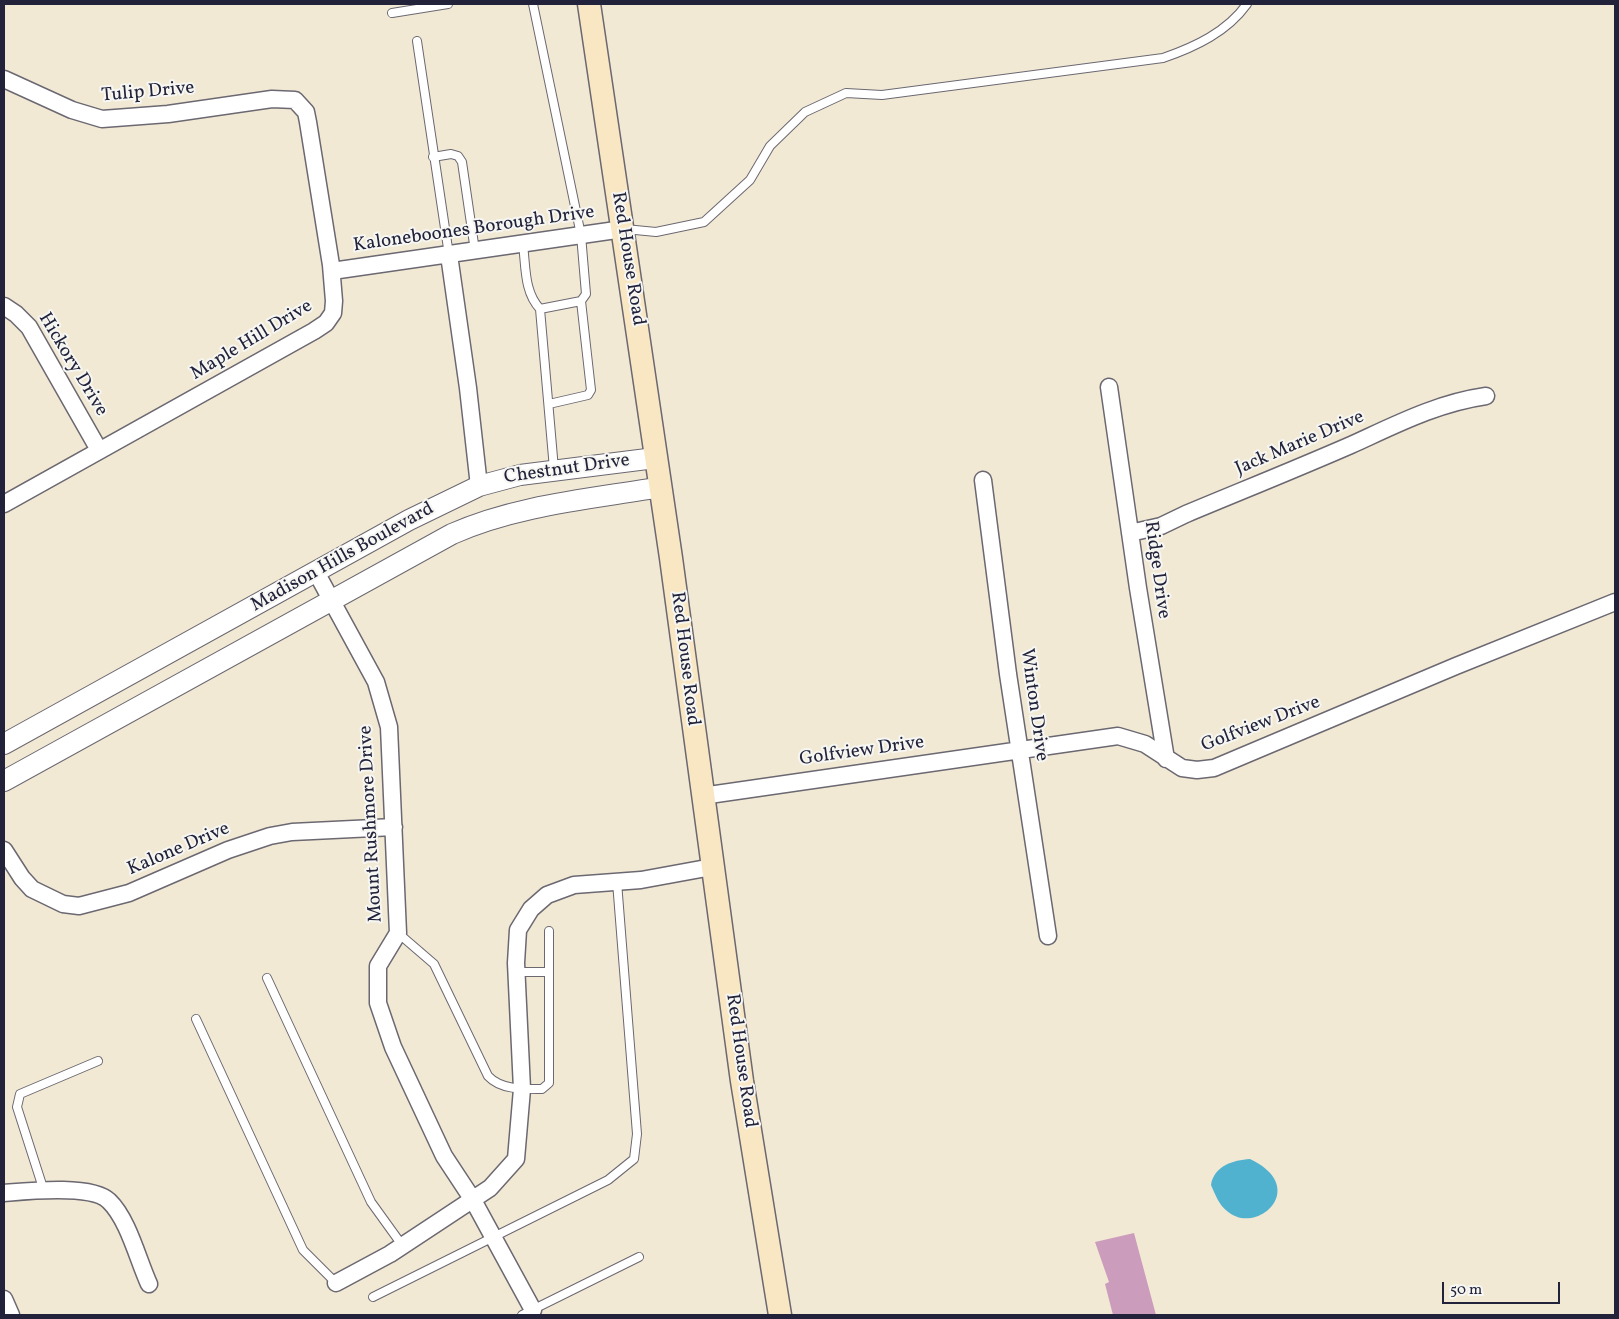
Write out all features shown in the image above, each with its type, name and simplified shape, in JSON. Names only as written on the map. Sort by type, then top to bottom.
[{"type":"main road","name":"Red House Road","points":[[589,4],[655,458],[661,487],[742,1081],[780,1315]]},
{"type":"street","name":"Tulip Drive","points":[[4,79],[72,110],[102,120],[168,114],[278,98],[295,100],[301,105]]},
{"type":"street","name":"Maple Hill Drive","points":[[4,504],[276,354],[326,323],[333,313],[332,271],[312,140],[306,112],[301,105]]},
{"type":"street","name":"Kaloneboones Borough Drive","points":[[332,271],[523,245],[623,228]]},
{"type":"street","points":[[448,255],[467,379],[479,486]]},
{"type":"street","name":"Hickory Drive","points":[[4,306],[16,314],[29,327],[99,450]]},
{"type":"street","name":"Ridge Drive","points":[[1109,387],[1166,759]]},
{"type":"street","name":"Jack Marie Drive","points":[[1130,533],[1172,522],[1186,514],[1350,445],[1425,411],[1463,399],[1486,396]]},
{"type":"street","name":"Chestnut Drive","points":[[479,486],[498,479],[554,469],[655,458]]},
{"type":"street","name":"Winton Drive","points":[[983,480],[1020,751],[1048,936]]},
{"type":"street","name":"Madison Hills Boulevard","points":[[4,781],[323,585],[409,520],[479,486]]},
{"type":"street","name":"Madison Hills Boulevard","points":[[4,744],[323,585],[423,548],[484,521],[521,511],[661,487]]},
{"type":"street","name":"Mount Rushmore Drive","points":[[323,585],[376,682],[386,711],[391,744],[398,933],[378,966],[378,1003],[393,1047],[444,1156],[473,1200],[493,1237],[528,1313]]},
{"type":"street","name":"Golfview Drive","points":[[702,796],[1118,736],[1145,744],[1182,768],[1197,770],[1214,768],[1456,666],[1615,602]]},
{"type":"street","name":"Kalone Drive","points":[[4,850],[22,878],[32,889],[63,904],[79,906],[129,893],[234,848],[270,836],[292,832],[394,827]]},
{"type":"street","points":[[336,1283],[402,1245],[473,1200],[490,1188],[516,1159],[522,1089],[516,972],[518,930],[531,909],[547,895],[560,889],[712,867]]},
{"type":"street","points":[[4,1193],[44,1191],[87,1192],[108,1199],[123,1222],[149,1284]]},
{"type":"street","points":[[4,1298],[11,1315]]},
{"type":"lane","points":[[395,4],[392,13],[448,4]]},
{"type":"lane","points":[[533,4],[581,235],[586,294],[581,301],[591,390],[588,395],[549,404]]},
{"type":"lane","points":[[623,228],[656,232],[704,222],[750,180],[770,146],[805,112],[846,93],[882,95],[1163,58],[1195,47],[1240,14],[1247,4]]},
{"type":"lane","points":[[417,41],[448,255]]},
{"type":"lane","points":[[433,158],[451,154],[458,156],[462,162],[475,251]]},
{"type":"lane","points":[[523,245],[532,301],[540,309],[554,469]]},
{"type":"lane","points":[[540,309],[581,301]]},
{"type":"lane","points":[[374,1298],[608,1180],[634,1159],[638,1134],[617,882]]},
{"type":"lane","points":[[398,933],[434,964],[488,1076],[495,1083],[522,1089],[542,1089],[548,1083],[549,931]]},
{"type":"lane","points":[[516,972],[549,972]]},
{"type":"lane","points":[[267,978],[371,1202],[402,1245]]},
{"type":"lane","points":[[196,1019],[303,1250],[336,1283]]},
{"type":"lane","points":[[44,1191],[16,1107],[20,1094],[98,1061]]},
{"type":"lane","points":[[528,1313],[639,1257]]},
{"type":"water","points":[[1250,1159],[1268,1171],[1276,1183],[1277,1195],[1272,1206],[1263,1214],[1251,1218],[1239,1217],[1222,1206],[1211,1185],[1216,1173],[1225,1165]]},
{"type":"building","points":[[1134,1233],[1156,1315],[1113,1315],[1105,1284],[1109,1282],[1095,1242]]}]
